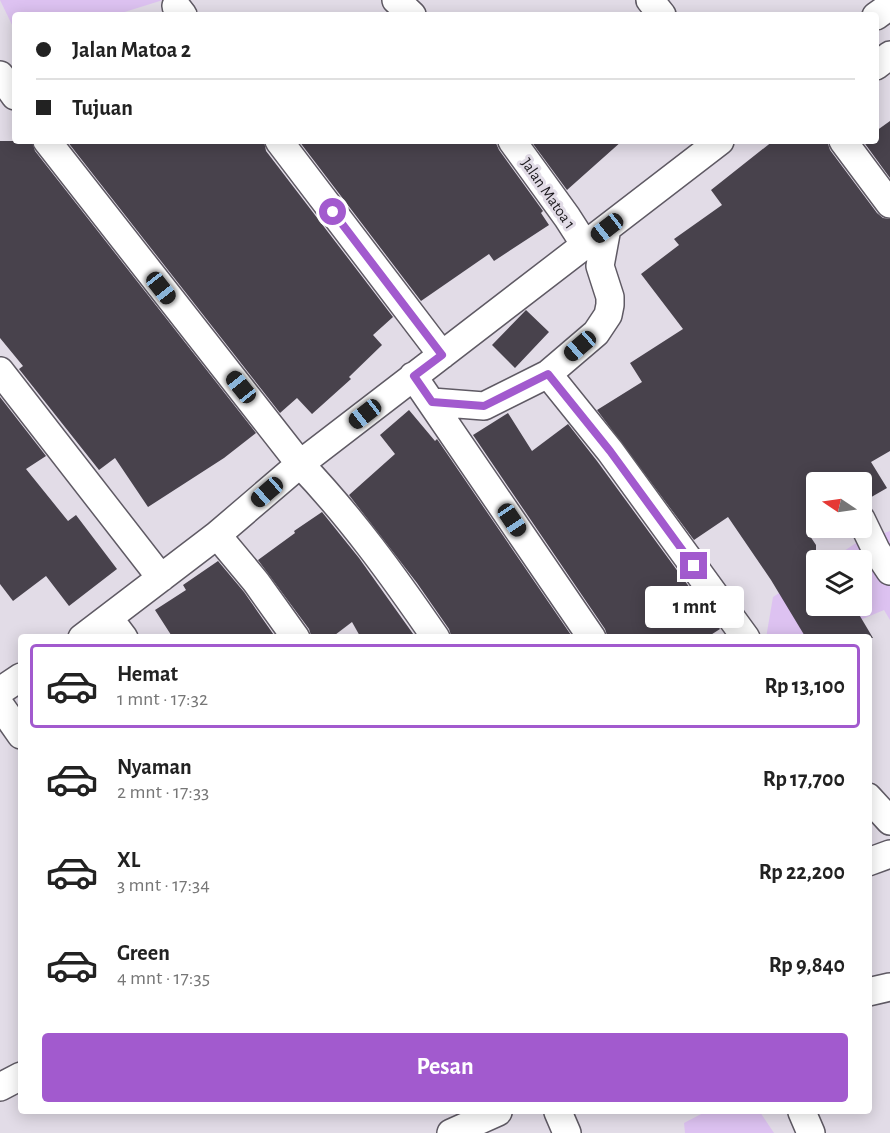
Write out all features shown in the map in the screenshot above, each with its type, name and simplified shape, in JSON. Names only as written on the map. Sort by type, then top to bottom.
[{"type":"street","points":[[396,0],[409,12]]},
{"type":"street","points":[[650,0],[660,12]]},
{"type":"street","points":[[0,75],[12,92]]},
{"type":"street","points":[[49,144],[300,464],[344,513],[395,579],[433,634]]},
{"type":"street","points":[[281,144],[442,355]]},
{"type":"street","name":"Jalan Matoa 1","points":[[514,144],[585,245]]},
{"type":"street","points":[[96,634],[116,628],[161,578],[217,535],[300,464],[716,144]]},
{"type":"street","points":[[845,144],[890,204]]},
{"type":"street","points":[[432,402],[484,406],[548,374],[596,333],[608,315],[610,297],[600,266],[607,228]]},
{"type":"street","points":[[0,371],[161,578]]},
{"type":"street","points":[[548,374],[610,451],[743,634]]},
{"type":"street","points":[[414,376],[589,634]]},
{"type":"street","points":[[217,535],[256,582],[293,634]]},
{"type":"street","points":[[871,538],[883,561]]},
{"type":"street","points":[[0,691],[18,679]]},
{"type":"street","points":[[0,705],[18,731]]},
{"type":"street","points":[[872,801],[890,821]]},
{"type":"street","points":[[872,861],[890,854]]},
{"type":"street","points":[[872,991],[890,987]]},
{"type":"street","points":[[0,1087],[18,1078]]},
{"type":"street","points":[[450,1133],[493,1114]]},
{"type":"street","points":[[559,1114],[567,1133]]},
{"type":"street","points":[[803,1114],[811,1133]]},
{"type":"shaded area","points":[[0,0],[163,0],[125,12],[12,12],[12,25]]},
{"type":"shaded area","points":[[890,531],[890,620],[884,610],[872,615],[872,550],[846,550],[856,543]]},
{"type":"shaded area","points":[[806,576],[806,616],[870,616],[827,634],[767,634],[773,597]]},
{"type":"shaded area","points":[[701,1114],[761,1114],[774,1133],[685,1133],[684,1123]]},
{"type":"building","points":[[890,121],[890,178],[865,144],[879,144],[879,129]]},
{"type":"building","points":[[0,141],[12,141],[12,144],[33,144],[35,151],[256,433],[224,458],[148,507],[115,458],[99,470],[19,369],[23,366],[0,338]]},
{"type":"building","points":[[69,144],[265,144],[266,151],[393,317],[373,335],[382,345],[349,377],[351,379],[312,414],[297,398],[280,413]]},
{"type":"building","points":[[301,144],[496,144],[543,211],[541,213],[549,225],[494,261],[489,254],[421,301]]},
{"type":"building","points":[[533,144],[619,144],[567,190]]},
{"type":"building","points":[[769,144],[828,144],[830,150],[877,213],[883,218],[890,219],[890,451],[871,462],[887,488],[872,497],[872,472],[806,472],[806,538],[811,538],[816,545],[816,550],[806,550],[806,616],[860,616],[871,634],[804,634],[771,580],[728,517],[694,540],[597,410],[642,382],[630,363],[683,329],[641,274],[679,245],[674,239],[722,205],[711,190]]},
{"type":"building","points":[[526,310],[549,332],[515,368],[492,345]]},
{"type":"building","points":[[0,397],[46,456],[26,469],[68,521],[76,515],[117,569],[69,606],[46,576],[13,601],[0,584]]},
{"type":"building","points":[[409,410],[435,441],[437,439],[570,634],[451,634],[417,583],[349,495],[395,454],[380,435]]},
{"type":"building","points":[[508,413],[532,451],[568,424],[720,629],[712,634],[607,634],[473,435]]},
{"type":"building","points":[[322,512],[359,558],[413,634],[359,634],[352,622],[336,634],[311,634],[258,560],[295,533],[294,531]]},
{"type":"building","points":[[218,561],[244,592],[273,634],[170,634],[155,610],[186,590],[183,585]]},
{"type":"route","points":[[333,212],[442,355],[414,376],[432,402],[484,406],[548,374],[610,451],[694,566]]}]
